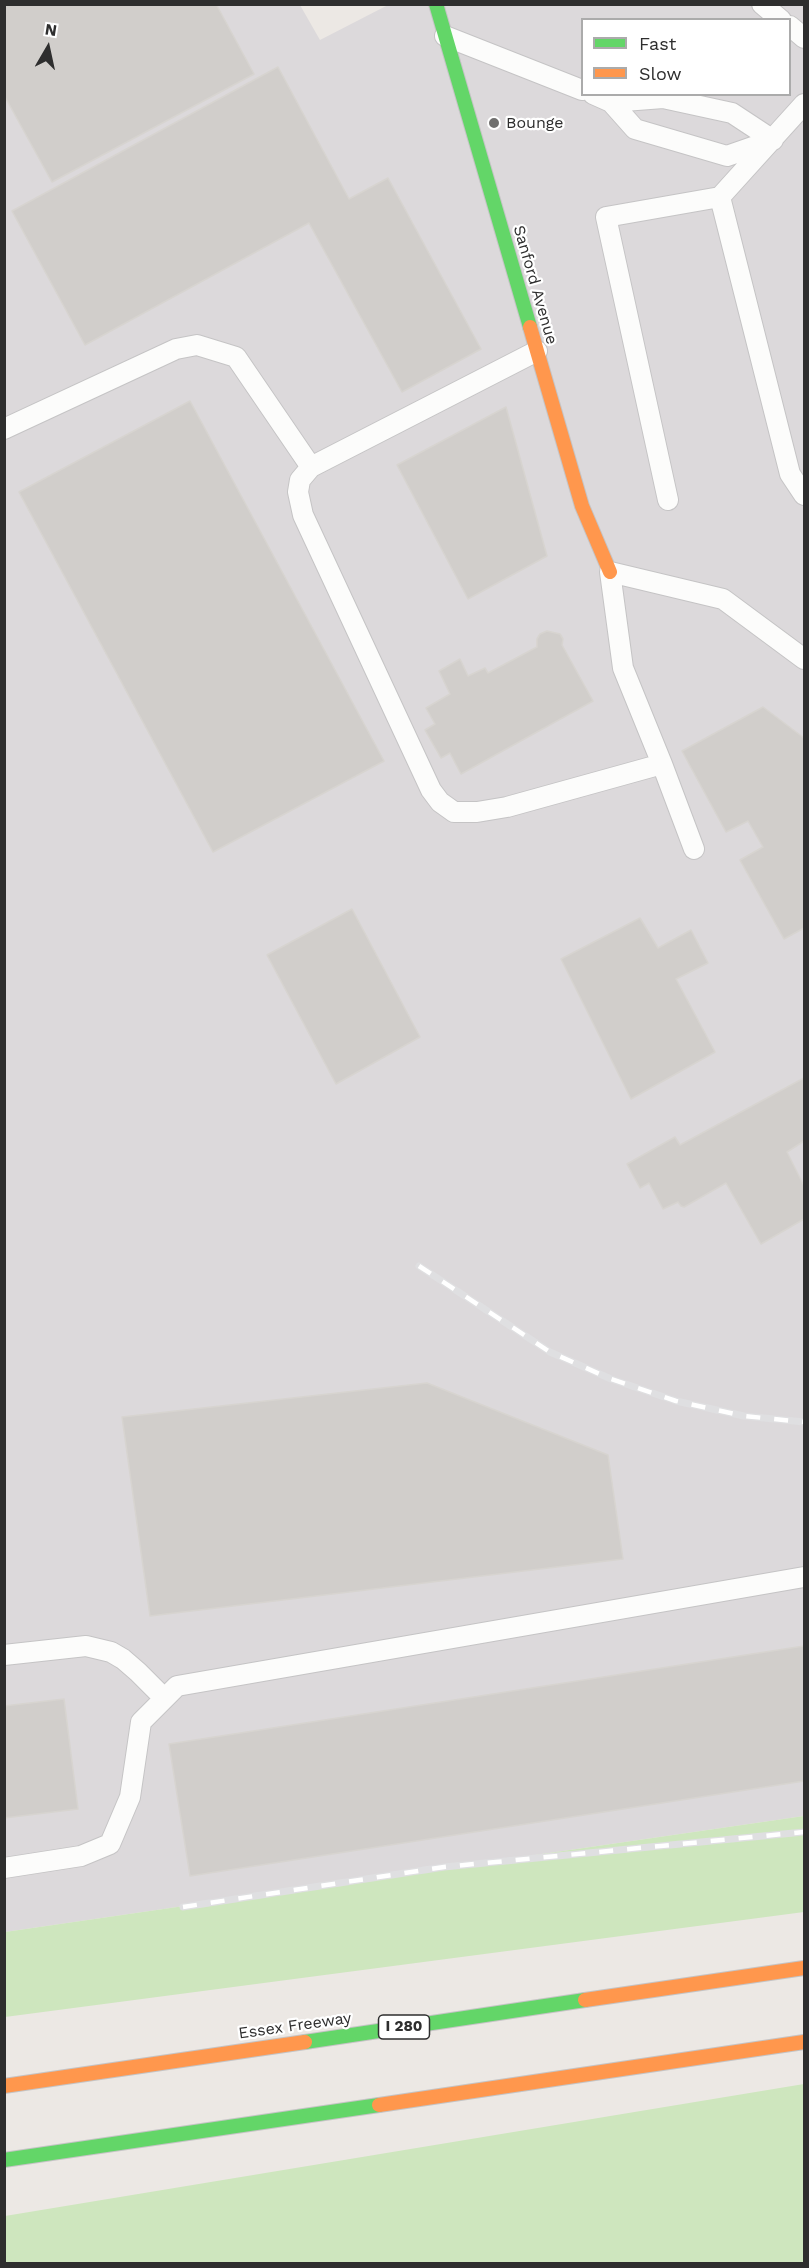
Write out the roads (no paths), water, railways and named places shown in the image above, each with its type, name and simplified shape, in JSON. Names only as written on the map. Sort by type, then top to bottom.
[{"type":"main road","name":"Sanford Avenue","points":[[436,4],[582,506],[610,572]]},
{"type":"main road","name":"Essex Freeway","points":[[4,2086],[804,1968]]},
{"type":"main road","points":[[4,2160],[804,2042]]},
{"type":"lane","points":[[762,4],[779,18]]},
{"type":"lane","points":[[791,28],[804,38]]},
{"type":"lane","points":[[446,36],[581,90]]},
{"type":"lane","points":[[602,98],[635,129],[727,156],[773,141]]},
{"type":"lane","points":[[602,98],[663,98],[732,113],[773,141]]},
{"type":"lane","points":[[668,500],[606,217],[720,197],[804,104]]},
{"type":"lane","points":[[720,197],[790,474],[804,495]]},
{"type":"lane","points":[[4,429],[176,349],[197,345],[236,357],[311,467]]},
{"type":"lane","points":[[537,351],[311,467],[300,480],[298,492],[303,515],[431,790],[440,802],[454,812],[477,812],[518,804],[663,764]]},
{"type":"lane","points":[[694,849],[663,764],[623,668],[610,572],[723,599],[804,659]]},
{"type":"lane","points":[[4,1868],[81,1856],[110,1844],[130,1797],[141,1722],[177,1686],[804,1576]]},
{"type":"lane","points":[[4,1655],[86,1646],[111,1652],[123,1659],[164,1698]]},
{"type":"railway","points":[[419,1266],[550,1352],[611,1379],[676,1401],[744,1416],[804,1422]]},
{"type":"railway","points":[[183,1907],[444,1867],[804,1832]]},
{"type":"place","name":"Bounge","points":[[494,123]]}]
